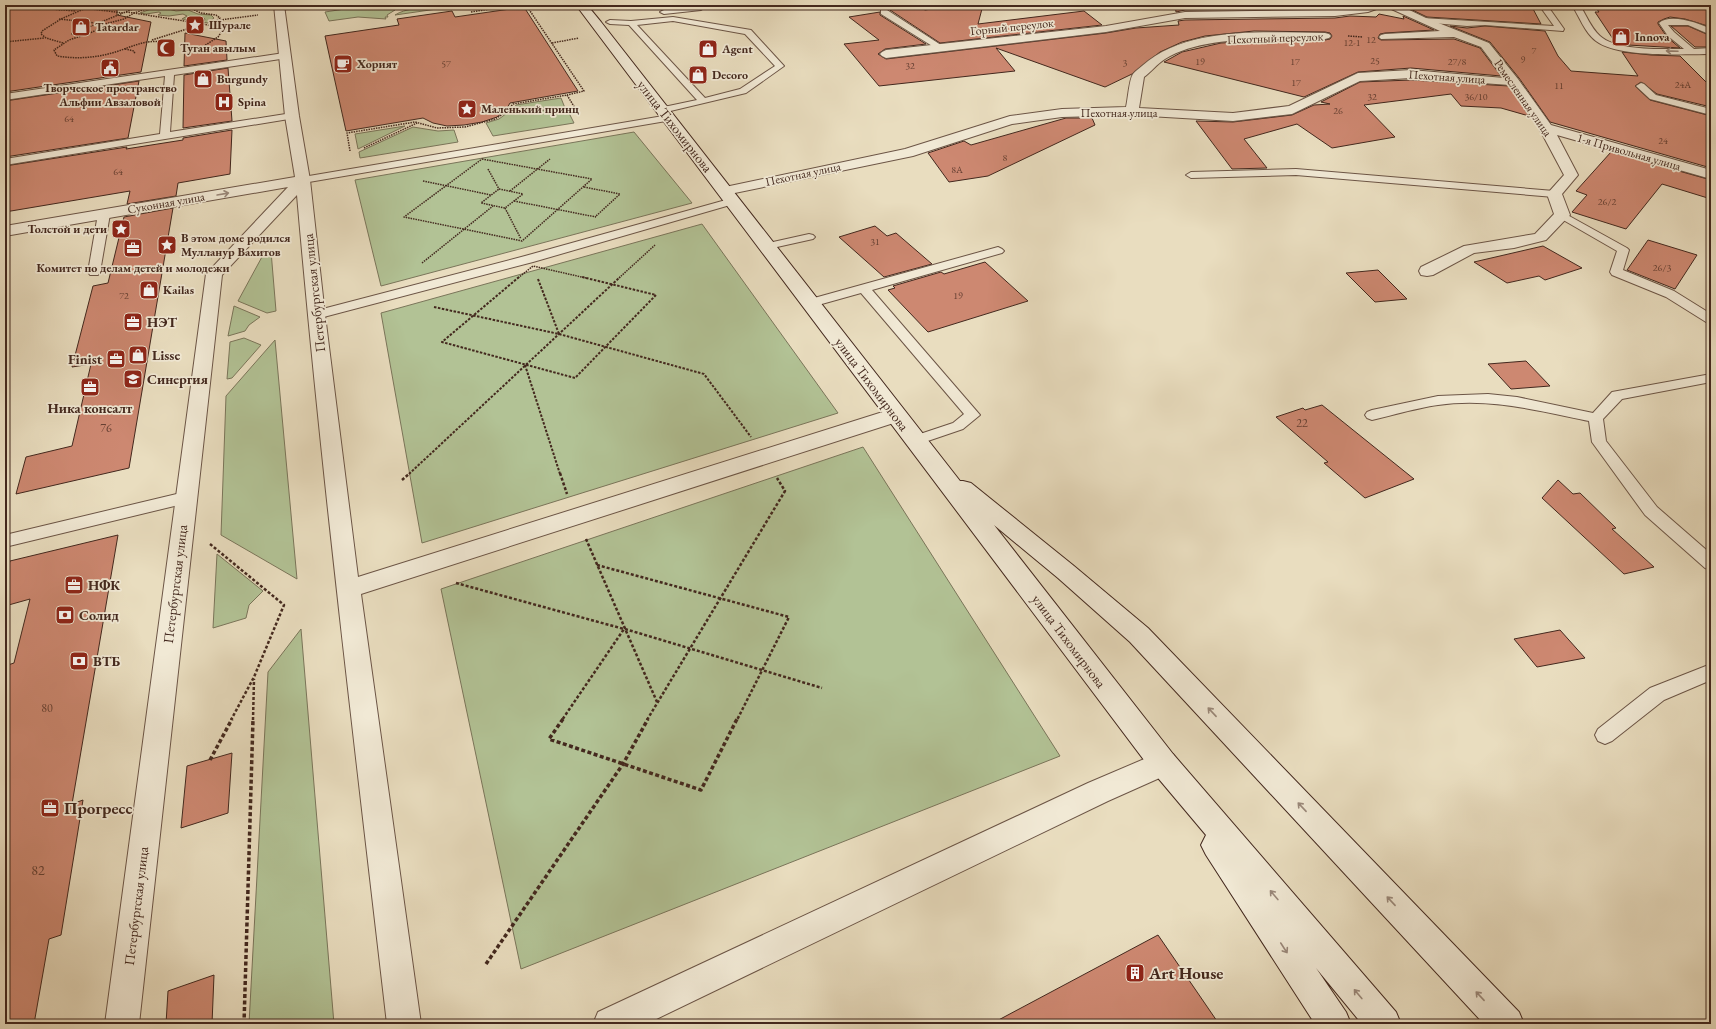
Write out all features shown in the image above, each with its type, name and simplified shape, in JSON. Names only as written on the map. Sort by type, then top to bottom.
[{"type":"street","name":"улица Тихомирнова","points":[[581,5],[768,246],[1162,763]]},
{"type":"street","name":"Горный переулок","points":[[886,54],[1098,30],[1185,15],[1335,13],[1368,9],[1378,5]]},
{"type":"street","name":"Ремесленная улица","points":[[1391,5],[1422,20],[1485,45],[1514,82],[1546,128],[1571,175],[1554,194]]},
{"type":"street","name":"Петербургская улица","points":[[279,8],[292,116],[303,180],[316,315],[348,589],[404,1024]]},
{"type":"street","points":[[1385,37],[1457,33]]},
{"type":"street","name":"Пехотный переулок","points":[[1132,111],[1138,76],[1162,56],[1197,43],[1238,38],[1325,36]]},
{"type":"street","name":"Пехотная улица","points":[[729,196],[908,153],[1010,120],[1062,114],[1132,111],[1233,117],[1292,110],[1358,77],[1411,74],[1514,82]]},
{"type":"street","name":"1-я Привольная улица","points":[[1546,128],[1711,175]]},
{"type":"street","name":"Петербургская улица","points":[[122,1024],[185,498],[214,274],[303,180]]},
{"type":"street","name":"Суконная улица","points":[[5,231],[303,180]]},
{"type":"street","points":[[1427,271],[1470,249],[1514,243],[1540,236],[1562,215],[1554,194]]},
{"type":"street","points":[[348,589],[896,415]]},
{"type":"street","points":[[935,465],[1066,572],[1139,635],[1507,1024]]},
{"type":"street","points":[[610,1024],[1162,763]]},
{"type":"street","points":[[1162,763],[1334,1024]]},
{"type":"street","points":[[1162,763],[1384,1024]]},
{"type":"lane","points":[[279,8],[295,5]]},
{"type":"lane","points":[[597,24],[626,17],[702,8],[705,5]]},
{"type":"lane","points":[[1422,20],[1560,29],[1543,5]]},
{"type":"lane","points":[[1576,5],[1598,39],[1604,43],[1632,49],[1711,51]]},
{"type":"lane","points":[[884,12],[940,47]]},
{"type":"lane","points":[[303,180],[666,114],[703,101],[743,92],[780,66],[748,32],[673,19],[631,23],[610,22]]},
{"type":"lane","points":[[631,23],[703,101]]},
{"type":"lane","points":[[1692,51],[1671,34],[1663,23],[1696,24],[1711,33]]},
{"type":"lane","points":[[5,97],[284,56]]},
{"type":"lane","points":[[165,136],[170,73]]},
{"type":"lane","points":[[1642,86],[1653,98],[1711,112]]},
{"type":"lane","points":[[5,162],[292,116]]},
{"type":"lane","points":[[1191,175],[1296,172],[1554,194]]},
{"type":"lane","points":[[316,315],[531,262],[729,196]]},
{"type":"lane","points":[[94,272],[104,214]]},
{"type":"lane","points":[[1562,215],[1623,250],[1616,272],[1670,294],[1711,319]]},
{"type":"lane","points":[[768,246],[809,237]]},
{"type":"lane","points":[[811,303],[998,251]]},
{"type":"lane","points":[[864,288],[973,415],[958,426],[916,440]]},
{"type":"lane","points":[[1596,418],[1617,396],[1711,378]]},
{"type":"lane","points":[[1372,415],[1438,400],[1488,398],[1517,402],[1596,418]]},
{"type":"lane","points":[[1596,418],[1599,442],[1651,511],[1711,564]]},
{"type":"lane","points":[[5,540],[185,498]]},
{"type":"lane","points":[[1605,735],[1658,694],[1711,672]]},
{"type":"path","points":[[58,10],[70,5]]},
{"type":"path","points":[[44,38],[41,34],[42,31],[59,19],[93,5]]},
{"type":"path","points":[[80,35],[72,34],[144,5]]},
{"type":"path","points":[[384,5],[406,8],[426,5]]},
{"type":"path","points":[[471,12],[515,5]]},
{"type":"path","points":[[350,154],[348,133],[415,122],[437,128],[465,127],[495,119],[513,104],[584,92],[526,5]]},
{"type":"path","points":[[59,19],[105,24],[124,19],[134,13],[157,6],[195,10],[201,13],[216,15],[220,18],[219,20]]},
{"type":"path","points":[[83,8],[123,13]]},
{"type":"path","points":[[210,25],[219,20],[279,8]]},
{"type":"path","points":[[50,9],[77,11]]},
{"type":"path","points":[[126,12],[221,28],[221,34],[202,47]]},
{"type":"path","points":[[105,24],[98,30],[80,35],[63,43],[54,50],[57,56],[63,58],[93,56],[203,24]]},
{"type":"path","name":"Пехотный переулок","points":[[1325,36],[1385,37]]},
{"type":"path","points":[[5,42],[44,38],[63,43]]},
{"type":"path","points":[[552,43],[579,38]]},
{"type":"path","points":[[152,40],[163,42]]},
{"type":"path","points":[[124,48],[134,51],[136,54]]},
{"type":"path","points":[[567,95],[580,116]]},
{"type":"path","points":[[510,108],[576,110]]},
{"type":"path","points":[[364,148],[418,123]]},
{"type":"path","points":[[510,191],[555,155]]},
{"type":"path","points":[[482,159],[499,189]]},
{"type":"path","points":[[482,159],[592,179],[522,241],[464,229],[404,217],[482,159]]},
{"type":"path","points":[[416,180],[491,196]]},
{"type":"path","points":[[584,186],[620,194],[595,217]]},
{"type":"path","points":[[499,189],[510,191],[523,194],[505,208],[481,203],[499,189]]},
{"type":"path","points":[[514,201],[603,218]]},
{"type":"path","points":[[422,264],[494,206]]},
{"type":"path","points":[[505,208],[522,241],[559,334]]},
{"type":"path","points":[[402,480],[656,245]]},
{"type":"path","points":[[531,262],[613,285],[656,295],[575,378],[442,342],[475,314],[531,262]]},
{"type":"path","points":[[430,306],[475,314],[559,334],[704,374],[764,457],[785,491],[657,702],[623,764],[486,964]]},
{"type":"path","points":[[210,538],[210,546],[284,605],[254,678],[210,760]]},
{"type":"path","points":[[598,565],[789,617],[701,790],[549,739],[624,629]]},
{"type":"path","points":[[451,582],[624,629],[822,688]]},
{"type":"path","points":[[244,1024],[254,678]]},
{"type":"green space","points":[[371,5],[395,10],[387,15],[388,17],[385,17],[386,19],[358,17],[329,21],[325,12]]},
{"type":"green space","points":[[431,6],[444,8],[395,15],[408,10]]},
{"type":"green space","points":[[165,8],[176,11],[188,10],[198,14],[211,15],[214,18],[208,23],[201,22],[205,20],[204,18],[191,20],[182,19],[187,16],[183,14],[169,16],[158,15],[161,13],[159,12],[146,14],[140,13],[151,9]]},
{"type":"green space","points":[[561,98],[565,108],[515,107],[516,105]]},
{"type":"green space","points":[[511,110],[568,111],[574,123],[493,136],[486,123],[499,119]]},
{"type":"green space","points":[[405,126],[358,149],[355,134]]},
{"type":"green space","points":[[413,127],[438,131],[454,130],[458,142],[360,158],[359,152]]},
{"type":"green space","points":[[634,132],[692,203],[381,286],[355,180]]},
{"type":"green space","points":[[702,224],[838,413],[422,543],[381,313]]},
{"type":"green space","points":[[271,251],[276,311],[267,313],[238,301],[263,255]]},
{"type":"green space","points":[[234,306],[260,317],[249,325],[245,331],[228,336]]},
{"type":"green space","points":[[244,338],[261,345],[232,378],[227,379],[230,342]]},
{"type":"green space","points":[[275,340],[297,579],[221,535],[226,396]]},
{"type":"green space","points":[[863,447],[1060,756],[521,969],[441,589]]},
{"type":"green space","points":[[217,554],[263,591],[249,605],[246,618],[213,628]]},
{"type":"green space","points":[[301,629],[334,1024],[249,1024],[268,672]]},
{"type":"building","points":[[5,5],[117,5],[117,15],[151,22],[141,72],[5,92]]},
{"type":"building","points":[[917,5],[925,10],[958,5],[983,5],[978,24],[1084,11],[1102,25],[940,43],[890,10]]},
{"type":"building","points":[[1175,5],[1293,5],[1298,9],[1185,10],[1176,12]]},
{"type":"building","points":[[1402,5],[1531,5],[1541,24],[1427,17]]},
{"type":"building","points":[[1594,5],[1668,5],[1711,7],[1711,27],[1685,19],[1670,17],[1658,22],[1658,24],[1667,37],[1680,48],[1628,45],[1615,42],[1595,12],[1599,12]]},
{"type":"building","points":[[524,7],[578,91],[510,103],[506,110],[497,117],[482,122],[447,126],[433,123],[423,118],[346,131],[325,36],[399,25],[397,19],[452,11],[455,17]]},
{"type":"building","points":[[880,12],[880,15],[926,44],[885,49],[878,54],[886,59],[1106,33],[1136,28],[1179,25],[1178,21],[1185,20],[1335,18],[1350,16],[1376,17],[1379,14],[1404,19],[1403,16],[1434,30],[1385,33],[1380,34],[1378,38],[1381,40],[1454,39],[1480,48],[1501,76],[1411,68],[1358,72],[1304,97],[1164,62],[1182,52],[1221,43],[1325,40],[1330,39],[1332,36],[1330,33],[1325,32],[1254,31],[1205,36],[1182,42],[1160,52],[1132,74],[1105,87],[996,48],[1015,71],[879,86],[844,44],[879,40],[849,17]]},
{"type":"building","points":[[1450,26],[1467,28],[1485,26],[1545,31],[1558,56],[1571,71],[1638,76],[1622,52],[1680,56],[1711,87],[1711,107],[1657,94],[1641,82],[1635,86],[1650,100],[1711,116],[1711,168],[1550,122],[1519,78],[1490,42]]},
{"type":"building","points":[[1671,26],[1688,26],[1711,36],[1711,47],[1695,47]]},
{"type":"building","points":[[185,33],[226,41],[227,60],[184,66]]},
{"type":"building","points":[[228,68],[232,121],[183,128],[184,75]]},
{"type":"building","points":[[1411,80],[1509,86],[1529,116],[1501,108],[1461,106],[1451,94],[1364,105],[1395,137],[1332,148],[1297,124],[1244,139],[1267,168],[1232,169],[1196,121],[1233,122],[1292,115],[1314,105],[1330,104],[1321,102],[1360,82]]},
{"type":"building","points":[[139,81],[128,138],[5,157],[5,101]]},
{"type":"building","points":[[1066,118],[1092,118],[1095,125],[988,176],[949,182],[928,153],[964,141],[971,145]]},
{"type":"building","points":[[232,130],[230,174],[178,183],[176,196],[127,204],[130,191],[5,212],[5,166],[183,140],[183,138]]},
{"type":"building","points":[[1611,152],[1711,180],[1711,199],[1662,184],[1626,229],[1572,212],[1587,195],[1576,191]]},
{"type":"building","points":[[173,208],[129,468],[16,494],[26,457],[72,446],[91,364],[72,367],[93,286],[108,283],[124,217]]},
{"type":"building","points":[[875,226],[887,236],[896,233],[932,264],[884,277],[839,237]]},
{"type":"building","points":[[1648,240],[1697,255],[1675,289],[1627,270]]},
{"type":"building","points":[[1543,246],[1582,268],[1545,280],[1539,276],[1507,283],[1474,262]]},
{"type":"building","points":[[985,262],[1028,301],[928,332],[888,290],[895,288],[893,286],[941,272],[944,274]]},
{"type":"building","points":[[1378,270],[1407,299],[1375,302],[1346,273]]},
{"type":"building","points":[[1526,361],[1550,386],[1511,389],[1488,364]]},
{"type":"building","points":[[1322,405],[1414,479],[1365,498],[1324,463],[1328,462],[1276,417],[1303,408],[1305,410]]},
{"type":"building","points":[[1558,480],[1573,494],[1580,493],[1616,528],[1612,529],[1654,567],[1624,574],[1542,498]]},
{"type":"building","points":[[118,535],[72,804],[83,800],[61,935],[49,939],[34,1024],[5,1024],[5,666],[14,663],[30,599],[5,606],[5,581],[10,561]]},
{"type":"building","points":[[1560,630],[1585,658],[1537,667],[1514,639]]},
{"type":"building","points":[[232,753],[228,813],[181,828],[187,766]]},
{"type":"building","name":"Art House","points":[[1158,935],[1219,1024],[991,1024]]},
{"type":"building","points":[[214,975],[212,1024],[166,1024],[168,991]]},
{"type":"place","name":"Шурале","points":[[195,25]]},
{"type":"place","name":"Tatardar","points":[[81,27]]},
{"type":"place","name":"Innova","points":[[1621,37]]},
{"type":"place","name":"Туган авылым","points":[[166,48]]},
{"type":"place","name":"Agent","points":[[708,49]]},
{"type":"place","name":"Хорият","points":[[343,64]]},
{"type":"place","name":"Творческое пространство Альфии Авзаловой","points":[[110,68]]},
{"type":"place","name":"Decoro","points":[[698,75]]},
{"type":"place","name":"Burgundy","points":[[203,79]]},
{"type":"place","name":"Spina","points":[[224,102]]},
{"type":"place","name":"Маленький принц","points":[[467,109]]},
{"type":"place","name":"Толстой и дети","points":[[121,229]]},
{"type":"place","name":"В этом доме родился Мулланур Вахитов","points":[[167,245]]},
{"type":"place","name":"Комитет по делам детей и молодежи","points":[[133,248]]},
{"type":"place","name":"Kailas","points":[[149,290]]},
{"type":"place","name":"НЭТ","points":[[133,322]]},
{"type":"place","name":"Lisse","points":[[138,355]]},
{"type":"place","name":"Finist","points":[[116,359]]},
{"type":"place","name":"Синергия","points":[[133,379]]},
{"type":"place","name":"Ника консалт","points":[[90,387]]},
{"type":"place","name":"НФК","points":[[74,585]]},
{"type":"place","name":"Солид","points":[[65,615]]},
{"type":"place","name":"ВТБ","points":[[79,661]]},
{"type":"place","name":"Прогресс","points":[[50,808]]},
{"type":"place","name":"Art House","points":[[1135,973]]}]
